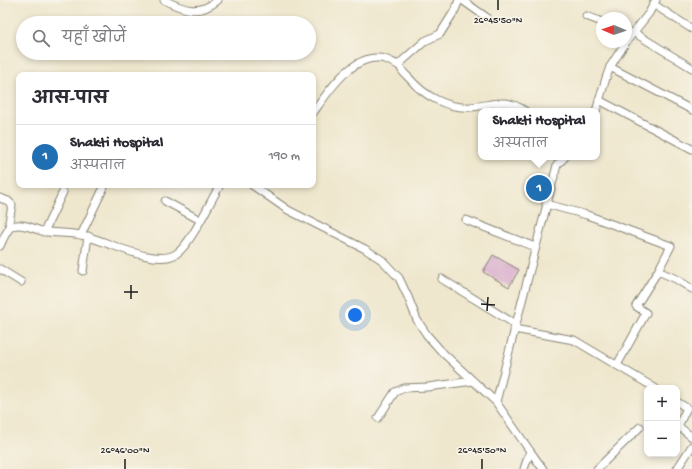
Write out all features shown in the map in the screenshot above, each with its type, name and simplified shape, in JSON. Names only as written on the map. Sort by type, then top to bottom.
[{"type":"street","points":[[164,0],[179,7],[194,10],[209,7],[218,0]]},
{"type":"street","points":[[400,66],[400,63],[425,41],[440,34],[460,0],[486,17]]},
{"type":"street","points":[[632,31],[649,13],[654,2],[692,29]]},
{"type":"street","points":[[586,16],[596,20]]},
{"type":"street","points":[[632,34],[692,68]]},
{"type":"street","points":[[597,108],[610,67],[622,48]]},
{"type":"street","points":[[316,109],[326,95],[353,66],[371,58],[379,58],[400,66],[414,85],[440,102],[465,107],[494,103],[507,103],[519,108]]},
{"type":"street","points":[[610,67],[692,110]]},
{"type":"street","points":[[599,100],[692,150]]},
{"type":"street","points":[[496,402],[546,204],[557,165],[561,160]]},
{"type":"street","points":[[83,271],[84,236],[104,188]]},
{"type":"street","points":[[10,227],[19,225],[44,232],[84,236],[135,253],[170,257],[179,252],[195,230],[218,188]]},
{"type":"street","points":[[263,188],[288,210],[365,249],[382,260],[398,278],[408,296],[421,327],[442,352],[496,402],[543,469]]},
{"type":"street","points":[[44,232],[63,192]]},
{"type":"street","points":[[0,198],[8,201],[12,205],[9,222],[10,227],[0,246]]},
{"type":"street","points":[[165,201],[200,220]]},
{"type":"street","points":[[546,204],[587,215],[671,246],[658,271],[636,306],[646,313],[617,365]]},
{"type":"street","points":[[466,220],[535,247]]},
{"type":"street","points":[[0,269],[21,282]]},
{"type":"street","points":[[658,271],[676,279],[692,289]]},
{"type":"street","points":[[442,279],[514,326],[574,340],[650,385]]},
{"type":"street","points":[[378,418],[395,392],[404,388],[432,387],[473,381]]},
{"type":"street","points":[[680,404],[687,408],[678,426],[692,437]]},
{"type":"street","points":[[597,469],[640,428]]},
{"type":"street","points":[[677,469],[692,446]]},
{"type":"street","points":[[524,469],[530,451]]},
{"type":"building","points":[[535,180],[547,183],[544,195],[532,193]]},
{"type":"building","points":[[493,255],[519,270],[509,287],[483,272]]},
{"type":"place","name":"Shakti Hospital","points":[[539,188]]}]
